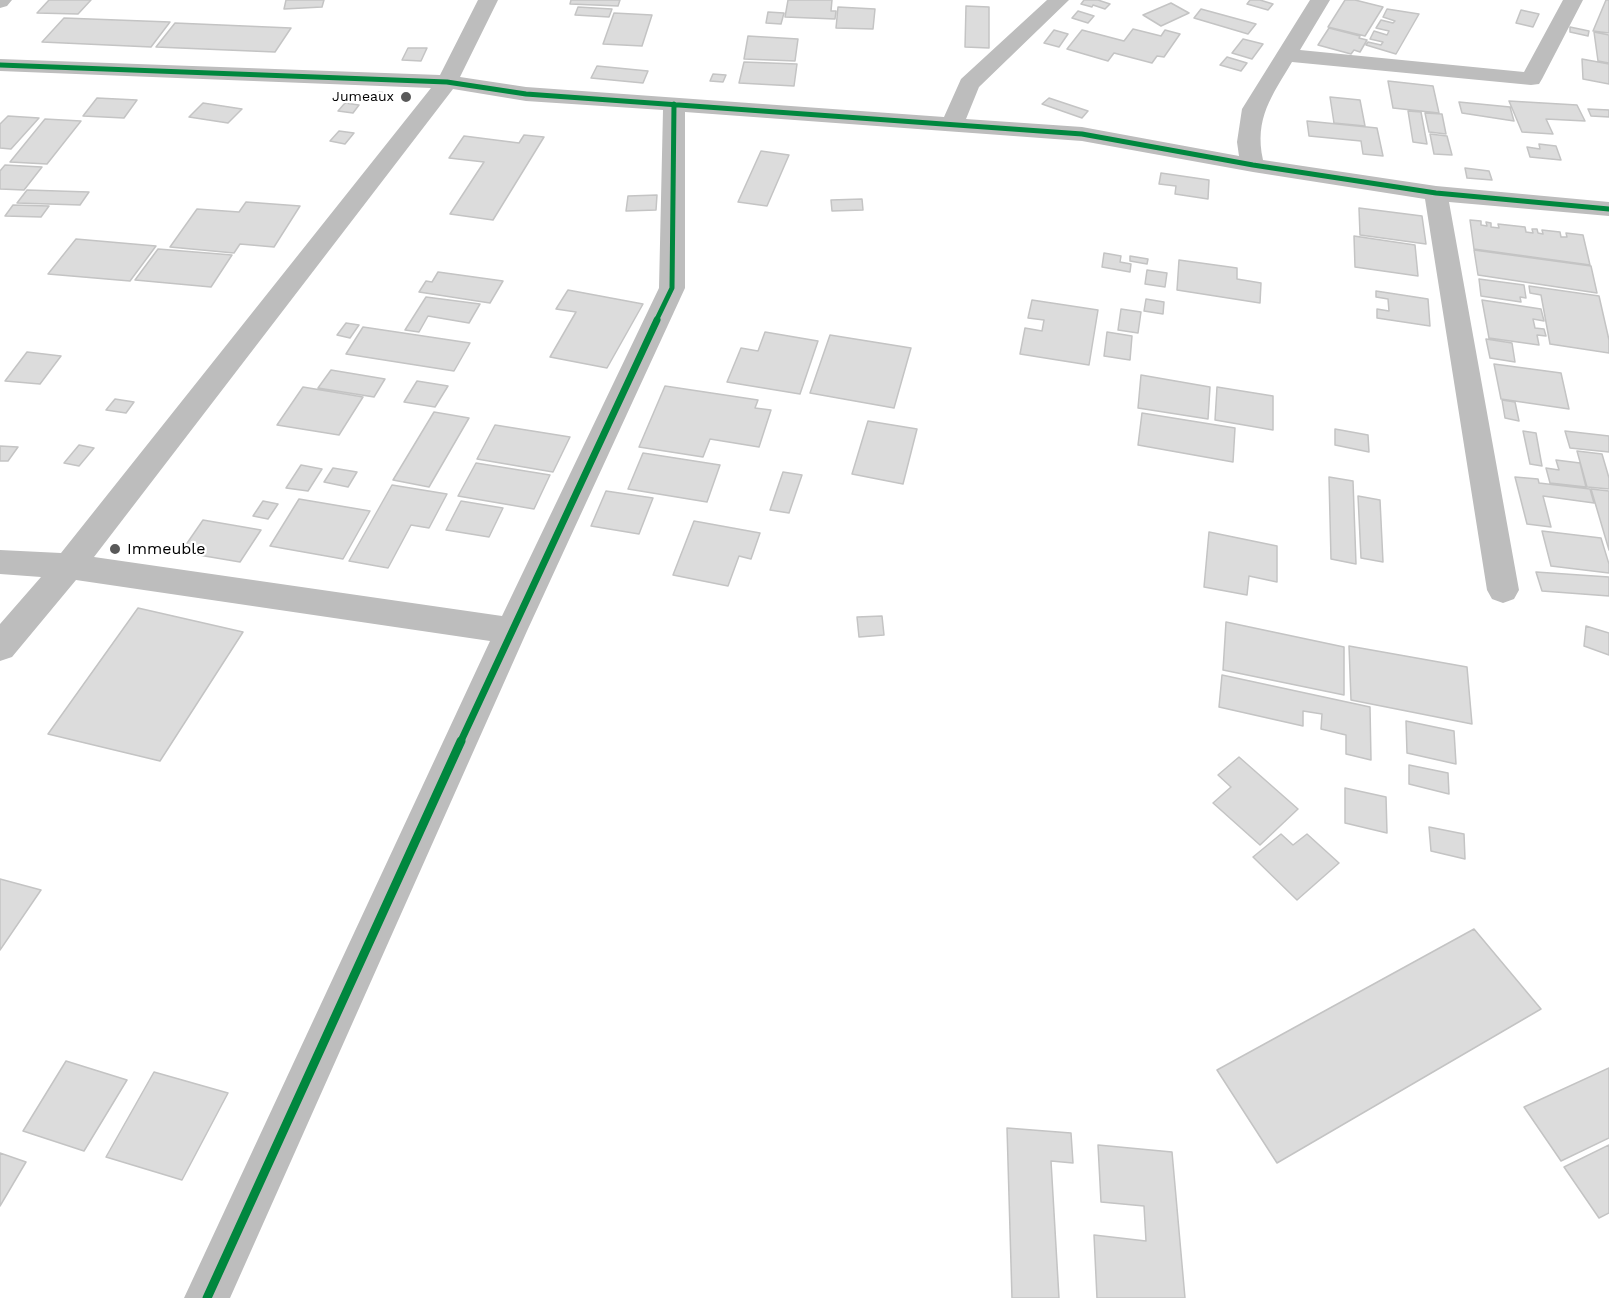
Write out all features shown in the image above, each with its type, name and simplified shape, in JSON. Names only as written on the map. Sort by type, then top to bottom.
[{"type":"street","points":[[0,647],[69,567],[447,82],[488,0]]},
{"type":"street","points":[[952,125],[969,84],[1059,0]]},
{"type":"street","points":[[1253,165],[1248,142],[1253,109],[1320,0]]},
{"type":"street","points":[[1285,55],[1531,79],[1573,0]]},
{"type":"street","points":[[0,65],[447,82],[526,94],[1082,134],[1253,165],[1436,193],[1609,210]]},
{"type":"street","points":[[207,1298],[511,631],[672,288],[674,104]]},
{"type":"street","points":[[1436,193],[1503,590]]},
{"type":"street","points":[[0,562],[69,567],[511,631]]},
{"type":"building","points":[[49,0],[91,0],[78,14],[37,13]]},
{"type":"building","points":[[286,0],[324,0],[322,7],[284,9]]},
{"type":"building","points":[[571,0],[620,0],[618,6],[570,4]]},
{"type":"building","points":[[788,0],[832,0],[831,11],[836,11],[835,19],[785,17]]},
{"type":"building","points":[[1084,0],[1098,0],[1110,4],[1105,9],[1093,5],[1092,7],[1081,4]]},
{"type":"building","points":[[1250,0],[1273,4],[1268,10],[1247,4]]},
{"type":"building","points":[[1345,0],[1355,0],[1383,7],[1365,36],[1328,27]]},
{"type":"building","points":[[1606,0],[1609,0],[1609,33],[1593,31]]},
{"type":"building","points":[[1171,3],[1189,13],[1161,26],[1143,15]]},
{"type":"building","points":[[966,6],[989,7],[989,48],[965,47]]},
{"type":"building","points":[[578,7],[612,9],[609,17],[575,15]]},
{"type":"building","points":[[838,7],[875,9],[873,29],[836,28]]},
{"type":"building","points":[[1201,9],[1256,24],[1248,34],[1194,18]]},
{"type":"building","points":[[1387,9],[1419,14],[1396,54],[1366,45],[1368,42],[1381,45],[1383,42],[1370,39],[1374,31],[1387,35],[1389,31],[1376,28],[1381,20],[1393,23],[1395,21],[1383,17]]},
{"type":"building","points":[[1521,10],[1539,14],[1533,27],[1516,23]]},
{"type":"building","points":[[1078,11],[1094,16],[1088,23],[1072,18]]},
{"type":"building","points":[[768,12],[784,13],[781,24],[766,23]]},
{"type":"building","points":[[614,13],[652,15],[642,46],[603,44]]},
{"type":"building","points":[[64,18],[170,22],[151,47],[42,42]]},
{"type":"building","points":[[175,23],[291,28],[275,52],[156,47]]},
{"type":"building","points":[[1570,27],[1589,31],[1588,36],[1570,32]]},
{"type":"building","points":[[1329,28],[1367,40],[1360,52],[1354,50],[1351,54],[1318,45]]},
{"type":"building","points":[[1133,29],[1161,36],[1165,30],[1180,34],[1164,57],[1157,56],[1152,63],[1114,53],[1108,61],[1067,49],[1082,30],[1124,41]]},
{"type":"building","points":[[1054,30],[1068,34],[1059,47],[1044,43]]},
{"type":"building","points":[[1594,32],[1609,35],[1609,63],[1598,61]]},
{"type":"building","points":[[748,36],[798,39],[795,61],[744,59]]},
{"type":"building","points":[[1243,39],[1263,44],[1252,59],[1232,53]]},
{"type":"building","points":[[408,48],[427,48],[421,61],[402,60]]},
{"type":"building","points":[[1227,57],[1247,63],[1241,71],[1220,65]]},
{"type":"building","points":[[1582,59],[1609,64],[1609,84],[1583,79]]},
{"type":"building","points":[[744,62],[797,64],[794,86],[739,83]]},
{"type":"building","points":[[597,66],[648,71],[643,83],[591,78]]},
{"type":"building","points":[[713,74],[726,75],[723,82],[710,81]]},
{"type":"building","points":[[1388,81],[1433,86],[1439,113],[1393,108]]},
{"type":"building","points":[[379,92],[392,94],[387,100],[373,98]]},
{"type":"building","points":[[1330,97],[1360,100],[1365,126],[1334,123]]},
{"type":"building","points":[[97,98],[137,100],[124,118],[83,116]]},
{"type":"building","points":[[1049,98],[1088,111],[1082,118],[1042,104]]},
{"type":"building","points":[[1509,101],[1577,105],[1585,121],[1546,119],[1553,134],[1522,132]]},
{"type":"building","points":[[1459,102],[1510,107],[1514,121],[1462,113]]},
{"type":"building","points":[[203,103],[242,109],[228,123],[189,117]]},
{"type":"building","points":[[345,103],[359,105],[353,113],[338,111]]},
{"type":"building","points":[[1588,109],[1609,110],[1609,117],[1591,116]]},
{"type":"building","points":[[1408,111],[1421,112],[1427,144],[1413,142]]},
{"type":"building","points":[[1425,113],[1442,114],[1446,134],[1429,132]]},
{"type":"building","points":[[8,116],[39,118],[11,149],[0,148],[0,124]]},
{"type":"building","points":[[45,119],[81,121],[47,164],[10,162]]},
{"type":"building","points":[[1307,121],[1377,128],[1383,156],[1363,154],[1361,141],[1309,136]]},
{"type":"building","points":[[339,131],[354,133],[345,144],[330,141]]},
{"type":"building","points":[[1430,134],[1447,136],[1452,155],[1434,154]]},
{"type":"building","points":[[524,135],[544,137],[493,220],[450,214],[484,162],[449,158],[464,136],[519,143]]},
{"type":"building","points":[[1539,144],[1556,146],[1561,160],[1530,157],[1527,147],[1540,149]]},
{"type":"building","points":[[761,151],[789,155],[767,206],[738,202]]},
{"type":"building","points":[[5,165],[42,167],[24,190],[0,189],[0,171]]},
{"type":"building","points":[[1465,168],[1489,171],[1492,180],[1467,178]]},
{"type":"building","points":[[1161,173],[1209,180],[1208,199],[1175,194],[1176,186],[1159,184]]},
{"type":"building","points":[[27,190],[89,192],[80,205],[17,203]]},
{"type":"building","points":[[657,195],[656,210],[626,211],[628,196]]},
{"type":"building","points":[[862,199],[863,210],[832,211],[831,200]]},
{"type":"building","points":[[246,202],[300,206],[274,247],[240,244],[234,253],[170,247],[197,209],[239,212]]},
{"type":"building","points":[[13,205],[49,206],[41,217],[5,216]]},
{"type":"building","points":[[1359,208],[1422,216],[1426,244],[1360,235]]},
{"type":"building","points":[[1470,220],[1481,221],[1481,225],[1487,226],[1486,222],[1491,223],[1491,227],[1499,228],[1498,224],[1525,227],[1526,232],[1533,233],[1532,229],[1537,229],[1538,233],[1543,234],[1542,230],[1560,232],[1561,237],[1567,237],[1566,233],[1583,235],[1590,265],[1474,249]]},
{"type":"building","points":[[1354,236],[1415,245],[1418,276],[1355,267]]},
{"type":"building","points":[[76,239],[156,246],[130,281],[48,274]]},
{"type":"building","points":[[158,249],[232,255],[211,287],[135,280]]},
{"type":"building","points":[[1474,250],[1591,266],[1597,293],[1478,275]]},
{"type":"building","points":[[1104,253],[1121,256],[1120,262],[1131,264],[1130,272],[1102,267]]},
{"type":"building","points":[[1130,256],[1148,259],[1147,264],[1130,261]]},
{"type":"building","points":[[1179,260],[1237,268],[1237,279],[1261,283],[1260,303],[1177,290]]},
{"type":"building","points":[[1147,270],[1167,273],[1165,287],[1145,284]]},
{"type":"building","points":[[438,272],[503,281],[490,303],[419,292],[426,281],[432,282]]},
{"type":"building","points":[[1479,279],[1524,285],[1526,298],[1520,297],[1521,302],[1481,296]]},
{"type":"building","points":[[1529,286],[1599,296],[1609,340],[1609,353],[1550,344],[1541,295],[1530,293]]},
{"type":"building","points":[[568,290],[643,304],[607,368],[550,357],[576,312],[556,309]]},
{"type":"building","points":[[1376,291],[1428,299],[1430,326],[1377,318],[1377,309],[1389,311],[1388,299],[1376,297]]},
{"type":"building","points":[[426,297],[480,304],[469,323],[428,316],[419,332],[405,330]]},
{"type":"building","points":[[1146,299],[1164,302],[1163,314],[1144,311]]},
{"type":"building","points":[[1032,300],[1098,310],[1089,365],[1020,354],[1025,328],[1042,331],[1044,320],[1028,318]]},
{"type":"building","points":[[1482,300],[1541,309],[1544,321],[1533,319],[1535,328],[1544,329],[1546,336],[1537,335],[1539,345],[1489,338]]},
{"type":"building","points":[[1121,309],[1141,312],[1138,333],[1118,330]]},
{"type":"building","points":[[346,323],[359,325],[350,338],[337,335]]},
{"type":"building","points":[[363,327],[470,343],[454,371],[346,354]]},
{"type":"building","points":[[765,332],[818,341],[800,394],[727,382],[741,348],[758,351]]},
{"type":"building","points":[[1107,332],[1132,336],[1130,360],[1104,356]]},
{"type":"building","points":[[830,335],[911,348],[894,408],[810,393]]},
{"type":"building","points":[[1486,339],[1512,343],[1515,362],[1490,358]]},
{"type":"building","points":[[27,352],[61,356],[40,384],[5,381]]},
{"type":"building","points":[[1494,364],[1561,373],[1569,409],[1501,399]]},
{"type":"building","points":[[331,370],[385,379],[374,397],[318,388]]},
{"type":"building","points":[[1141,375],[1210,387],[1208,419],[1138,408]]},
{"type":"building","points":[[417,381],[448,386],[435,407],[404,402]]},
{"type":"building","points":[[665,386],[758,400],[755,408],[771,410],[759,447],[710,439],[703,457],[639,447]]},
{"type":"building","points":[[303,387],[363,397],[339,435],[277,425]]},
{"type":"building","points":[[1217,387],[1273,396],[1273,430],[1215,420]]},
{"type":"building","points":[[115,399],[134,402],[126,413],[106,410]]},
{"type":"building","points":[[1502,400],[1515,402],[1519,421],[1505,418]]},
{"type":"building","points":[[434,412],[469,418],[429,487],[393,480]]},
{"type":"building","points":[[1142,413],[1235,428],[1233,462],[1138,445]]},
{"type":"building","points":[[868,421],[917,429],[903,484],[852,474]]},
{"type":"building","points":[[495,425],[570,437],[553,472],[477,459]]},
{"type":"building","points":[[1335,429],[1368,435],[1369,452],[1335,445]]},
{"type":"building","points":[[1523,431],[1536,433],[1542,466],[1530,464]]},
{"type":"building","points":[[1565,431],[1609,436],[1609,452],[1570,448]]},
{"type":"building","points":[[79,445],[94,448],[79,466],[64,463]]},
{"type":"building","points":[[0,446],[18,447],[8,461],[0,461]]},
{"type":"building","points":[[1577,451],[1602,454],[1609,478],[1609,489],[1587,487]]},
{"type":"building","points":[[643,453],[720,465],[707,502],[628,489]]},
{"type":"building","points":[[1556,460],[1580,463],[1586,487],[1550,483],[1546,468],[1559,470]]},
{"type":"building","points":[[476,463],[550,475],[534,509],[458,496]]},
{"type":"building","points":[[301,465],[322,469],[308,491],[286,488]]},
{"type":"building","points":[[333,468],[357,472],[348,487],[324,482]]},
{"type":"building","points":[[783,472],[802,475],[789,513],[770,510]]},
{"type":"building","points":[[1329,477],[1353,481],[1356,564],[1331,559]]},
{"type":"building","points":[[1515,477],[1538,479],[1539,483],[1590,489],[1594,503],[1543,496],[1551,527],[1527,524]]},
{"type":"building","points":[[392,485],[447,494],[429,528],[411,525],[388,568],[349,561]]},
{"type":"building","points":[[1591,489],[1609,491],[1609,550]]},
{"type":"building","points":[[606,491],[653,498],[639,534],[591,526]]},
{"type":"building","points":[[1358,496],[1380,500],[1383,562],[1361,558]]},
{"type":"building","points":[[299,499],[370,511],[343,559],[270,546]]},
{"type":"building","points":[[263,501],[278,504],[268,519],[253,516]]},
{"type":"building","points":[[461,501],[503,508],[489,537],[446,530]]},
{"type":"building","points":[[203,520],[261,530],[240,562],[181,552]]},
{"type":"building","points":[[694,521],[760,533],[751,559],[739,556],[728,586],[673,575]]},
{"type":"building","points":[[1542,531],[1601,538],[1609,564],[1609,573],[1551,566]]},
{"type":"building","points":[[1209,532],[1277,546],[1277,582],[1249,576],[1247,595],[1204,587]]},
{"type":"building","points":[[1536,572],[1609,577],[1609,596],[1542,591]]},
{"type":"building","points":[[138,608],[243,632],[160,761],[48,734]]},
{"type":"building","points":[[882,616],[884,635],[859,637],[857,617]]},
{"type":"building","points":[[1226,622],[1344,647],[1344,695],[1223,670]]},
{"type":"building","points":[[1586,626],[1609,633],[1609,655],[1584,646]]},
{"type":"building","points":[[1349,646],[1467,667],[1472,724],[1351,700]]},
{"type":"building","points":[[1222,675],[1370,707],[1371,760],[1346,754],[1346,735],[1321,729],[1322,714],[1303,711],[1303,726],[1219,707]]},
{"type":"building","points":[[1406,721],[1454,731],[1456,764],[1407,753]]},
{"type":"building","points":[[1239,757],[1298,809],[1260,845],[1213,803],[1231,787],[1218,775]]},
{"type":"building","points":[[1409,765],[1448,773],[1449,794],[1409,784]]},
{"type":"building","points":[[1345,788],[1386,797],[1387,833],[1345,823]]},
{"type":"building","points":[[1429,827],[1464,834],[1465,859],[1431,851]]},
{"type":"building","points":[[1281,834],[1293,845],[1307,834],[1339,863],[1297,900],[1253,857]]},
{"type":"building","points":[[0,879],[41,890],[0,950]]},
{"type":"building","points":[[1474,929],[1541,1009],[1277,1163],[1217,1070]]},
{"type":"building","points":[[66,1061],[127,1080],[84,1151],[23,1131]]},
{"type":"building","points":[[1609,1068],[1609,1138],[1561,1161],[1524,1107]]},
{"type":"building","points":[[154,1072],[228,1093],[182,1180],[106,1157]]},
{"type":"building","points":[[1007,1128],[1071,1133],[1073,1163],[1051,1161],[1059,1298],[1012,1298]]},
{"type":"building","points":[[1098,1145],[1172,1152],[1185,1298],[1097,1298],[1094,1235],[1146,1241],[1144,1206],[1101,1202]]},
{"type":"building","points":[[1609,1145],[1609,1213],[1599,1218],[1564,1167]]},
{"type":"building","points":[[0,1153],[26,1162],[0,1206]]},
{"type":"cycle path","points":[[0,65],[447,82],[526,94],[1082,134],[1253,165],[1436,193],[1609,209]]},
{"type":"cycle path","points":[[207,1298],[511,631],[672,288],[674,104]]},
{"type":"place","name":"Jumeaux","points":[[406,97]]},
{"type":"place","name":"Immeuble","points":[[115,549]]}]
